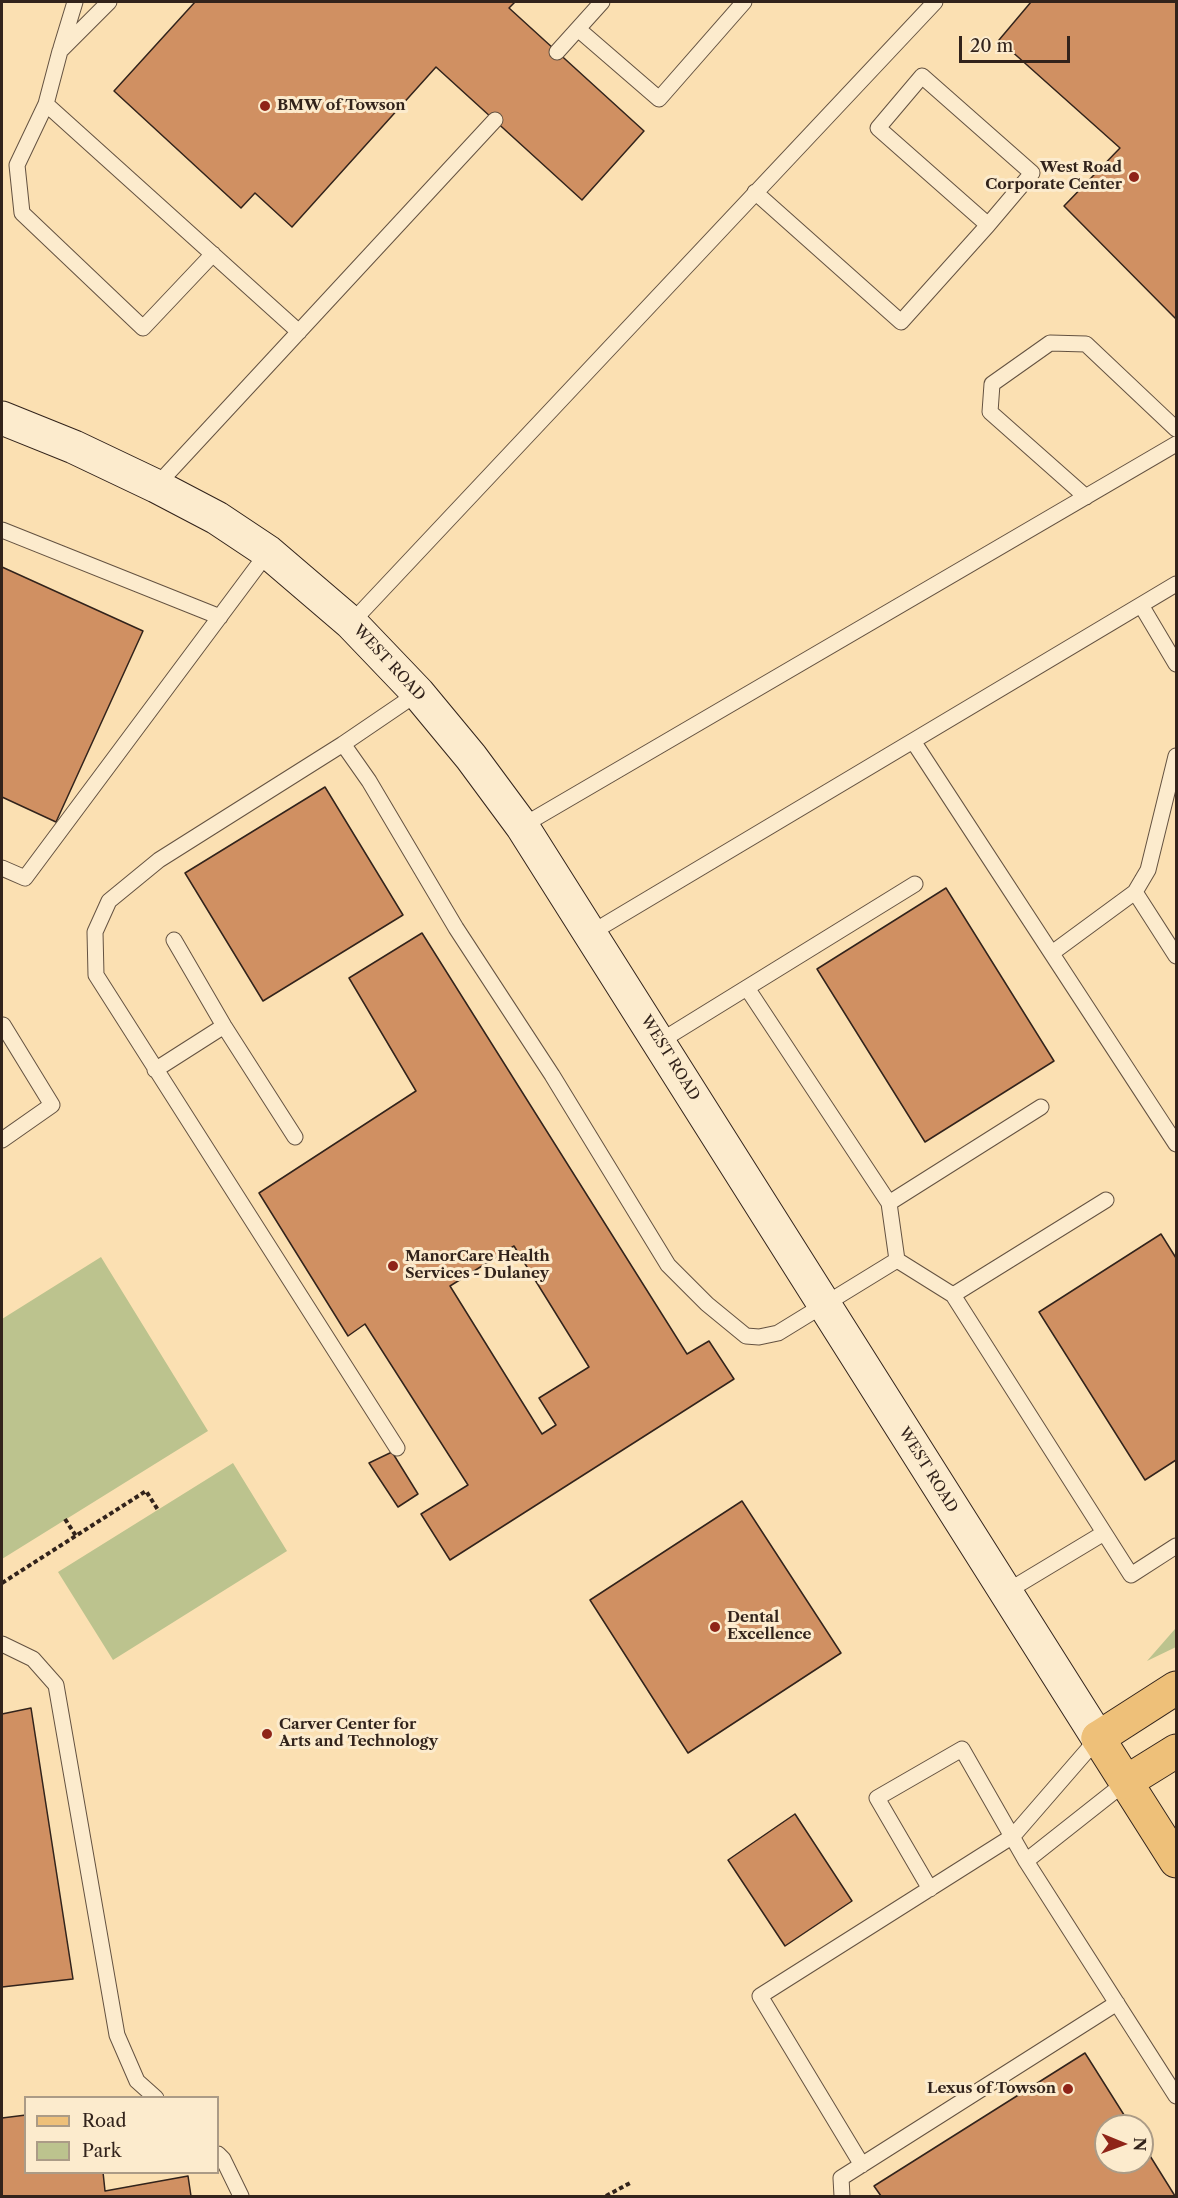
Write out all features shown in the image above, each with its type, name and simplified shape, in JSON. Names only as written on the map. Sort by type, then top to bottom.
[{"type":"main road","points":[[1098,1738],[1176,1688]]},
{"type":"main road","name":"WEST ROAD","points":[[1098,1738],[1176,1860]]},
{"type":"main road","points":[[1126,1782],[1176,1750]]},
{"type":"street","name":"WEST ROAD","points":[[2,418],[74,447],[217,518],[268,552],[351,623],[418,693],[471,757],[522,826],[1098,1738]]},
{"type":"lane","points":[[75,2],[46,104],[17,165],[22,213],[143,328],[213,254]]},
{"type":"lane","points":[[60,51],[109,2]]},
{"type":"lane","points":[[557,52],[602,2]]},
{"type":"lane","points":[[578,29],[659,99],[744,2]]},
{"type":"lane","points":[[351,623],[934,2]]},
{"type":"lane","points":[[755,192],[901,322],[988,225],[1032,173],[922,76],[878,128],[988,225]]},
{"type":"lane","points":[[46,104],[299,332]]},
{"type":"lane","points":[[156,486],[495,120]]},
{"type":"lane","points":[[1086,497],[990,412],[992,384],[1050,343],[1086,344],[1176,429]]},
{"type":"lane","points":[[522,826],[1176,444]]},
{"type":"lane","points":[[2,530],[220,616]]},
{"type":"lane","points":[[2,868],[25,878],[268,552]]},
{"type":"lane","points":[[591,933],[1176,584]]},
{"type":"lane","points":[[1141,605],[1176,664]]},
{"type":"lane","points":[[397,1448],[96,975],[95,932],[109,901],[159,860],[343,744],[418,693]]},
{"type":"lane","points":[[913,741],[1176,1144]]},
{"type":"lane","points":[[343,744],[369,781],[456,928],[552,1075],[668,1265],[707,1304],[746,1336],[759,1337],[778,1333],[897,1260]]},
{"type":"lane","points":[[1052,953],[1136,892],[1148,870],[1176,756]]},
{"type":"lane","points":[[659,1042],[915,884]]},
{"type":"lane","points":[[1136,892],[1176,956]]},
{"type":"lane","points":[[174,940],[224,1026],[295,1137]]},
{"type":"lane","points":[[747,988],[889,1203],[897,1260]]},
{"type":"lane","points":[[2,1027],[3,1025],[52,1105],[2,1140]]},
{"type":"lane","points":[[155,1070],[224,1026]]},
{"type":"lane","points":[[889,1203],[1041,1107]]},
{"type":"lane","points":[[953,1295],[1106,1200]]},
{"type":"lane","points":[[897,1260],[953,1295],[1131,1575],[1176,1546]]},
{"type":"lane","points":[[1006,1592],[1104,1533]]},
{"type":"lane","points":[[2,1644],[33,1659],[56,1685],[117,2035],[137,2081],[155,2096]]},
{"type":"lane","points":[[862,2165],[760,1996],[1013,1836],[1098,1738]]},
{"type":"lane","points":[[930,1888],[877,1798],[962,1749],[1026,1861],[1176,2097]]},
{"type":"lane","points":[[1026,1861],[1126,1782]]},
{"type":"lane","points":[[842,2196],[841,2178],[1117,2003]]},
{"type":"lane","points":[[219,2155],[241,2196]]},
{"type":"path","points":[[2,1583],[146,1491],[158,1510]]},
{"type":"path","points":[[65,1519],[76,1536]]},
{"type":"path","points":[[606,2196],[630,2182]]},
{"type":"green space","points":[[101,1257],[208,1431],[2,1559],[2,1319]]},
{"type":"green space","points":[[233,1463],[287,1551],[113,1660],[58,1572]]},
{"type":"green space","points":[[1175,1629],[1176,1647],[1147,1661]]},
{"type":"building","name":"BMW of Towson","points":[[195,2],[515,2],[509,8],[644,131],[582,200],[436,67],[292,227],[255,193],[241,208],[114,91]]},
{"type":"building","name":"West Road Corporate Center","points":[[1031,2],[1176,2],[1176,319],[1064,206],[1120,148],[999,40]]},
{"type":"building","points":[[2,567],[143,631],[56,822],[2,797]]},
{"type":"building","points":[[325,787],[403,915],[263,1001],[185,873]]},
{"type":"building","points":[[946,888],[1054,1061],[925,1142],[817,969]]},
{"type":"building","name":"ManorCare Health Services - Dulaney","points":[[422,933],[687,1354],[709,1341],[734,1379],[450,1560],[421,1514],[468,1485],[365,1324],[348,1336],[259,1193],[416,1091],[349,978]],"holes":[[[514,1246],[589,1367],[539,1398],[556,1425],[542,1434],[450,1286]]]},
{"type":"building","points":[[1161,1234],[1176,1258],[1176,1460],[1145,1480],[1039,1312]]},
{"type":"building","points":[[392,1452],[418,1494],[398,1507],[369,1463]]},
{"type":"building","name":"Dental Excellence","points":[[742,1501],[841,1653],[688,1753],[590,1600]]},
{"type":"building","points":[[31,1708],[73,1979],[2,1987],[2,1714]]},
{"type":"building","points":[[795,1814],[852,1901],[785,1946],[728,1860]]},
{"type":"building","name":"Lexus of Towson","points":[[1085,2053],[1123,2114],[1094,2114],[1094,2174],[1154,2174],[1154,2162],[1175,2196],[881,2196],[874,2186]]},
{"type":"building","points":[[24,2115],[24,2174],[103,2174],[105,2191],[188,2176],[191,2196],[2,2196],[2,2118]]},
{"type":"place","name":"BMW of Towson","points":[[265,106]]},
{"type":"place","name":"West Road Corporate Center","points":[[1134,177]]},
{"type":"place","name":"ManorCare Health Services - Dulaney","points":[[393,1266]]},
{"type":"place","name":"Dental Excellence","points":[[715,1627]]},
{"type":"place","name":"Carver Center for Arts and Technology","points":[[267,1734]]},
{"type":"place","name":"Lexus of Towson","points":[[1068,2089]]}]
